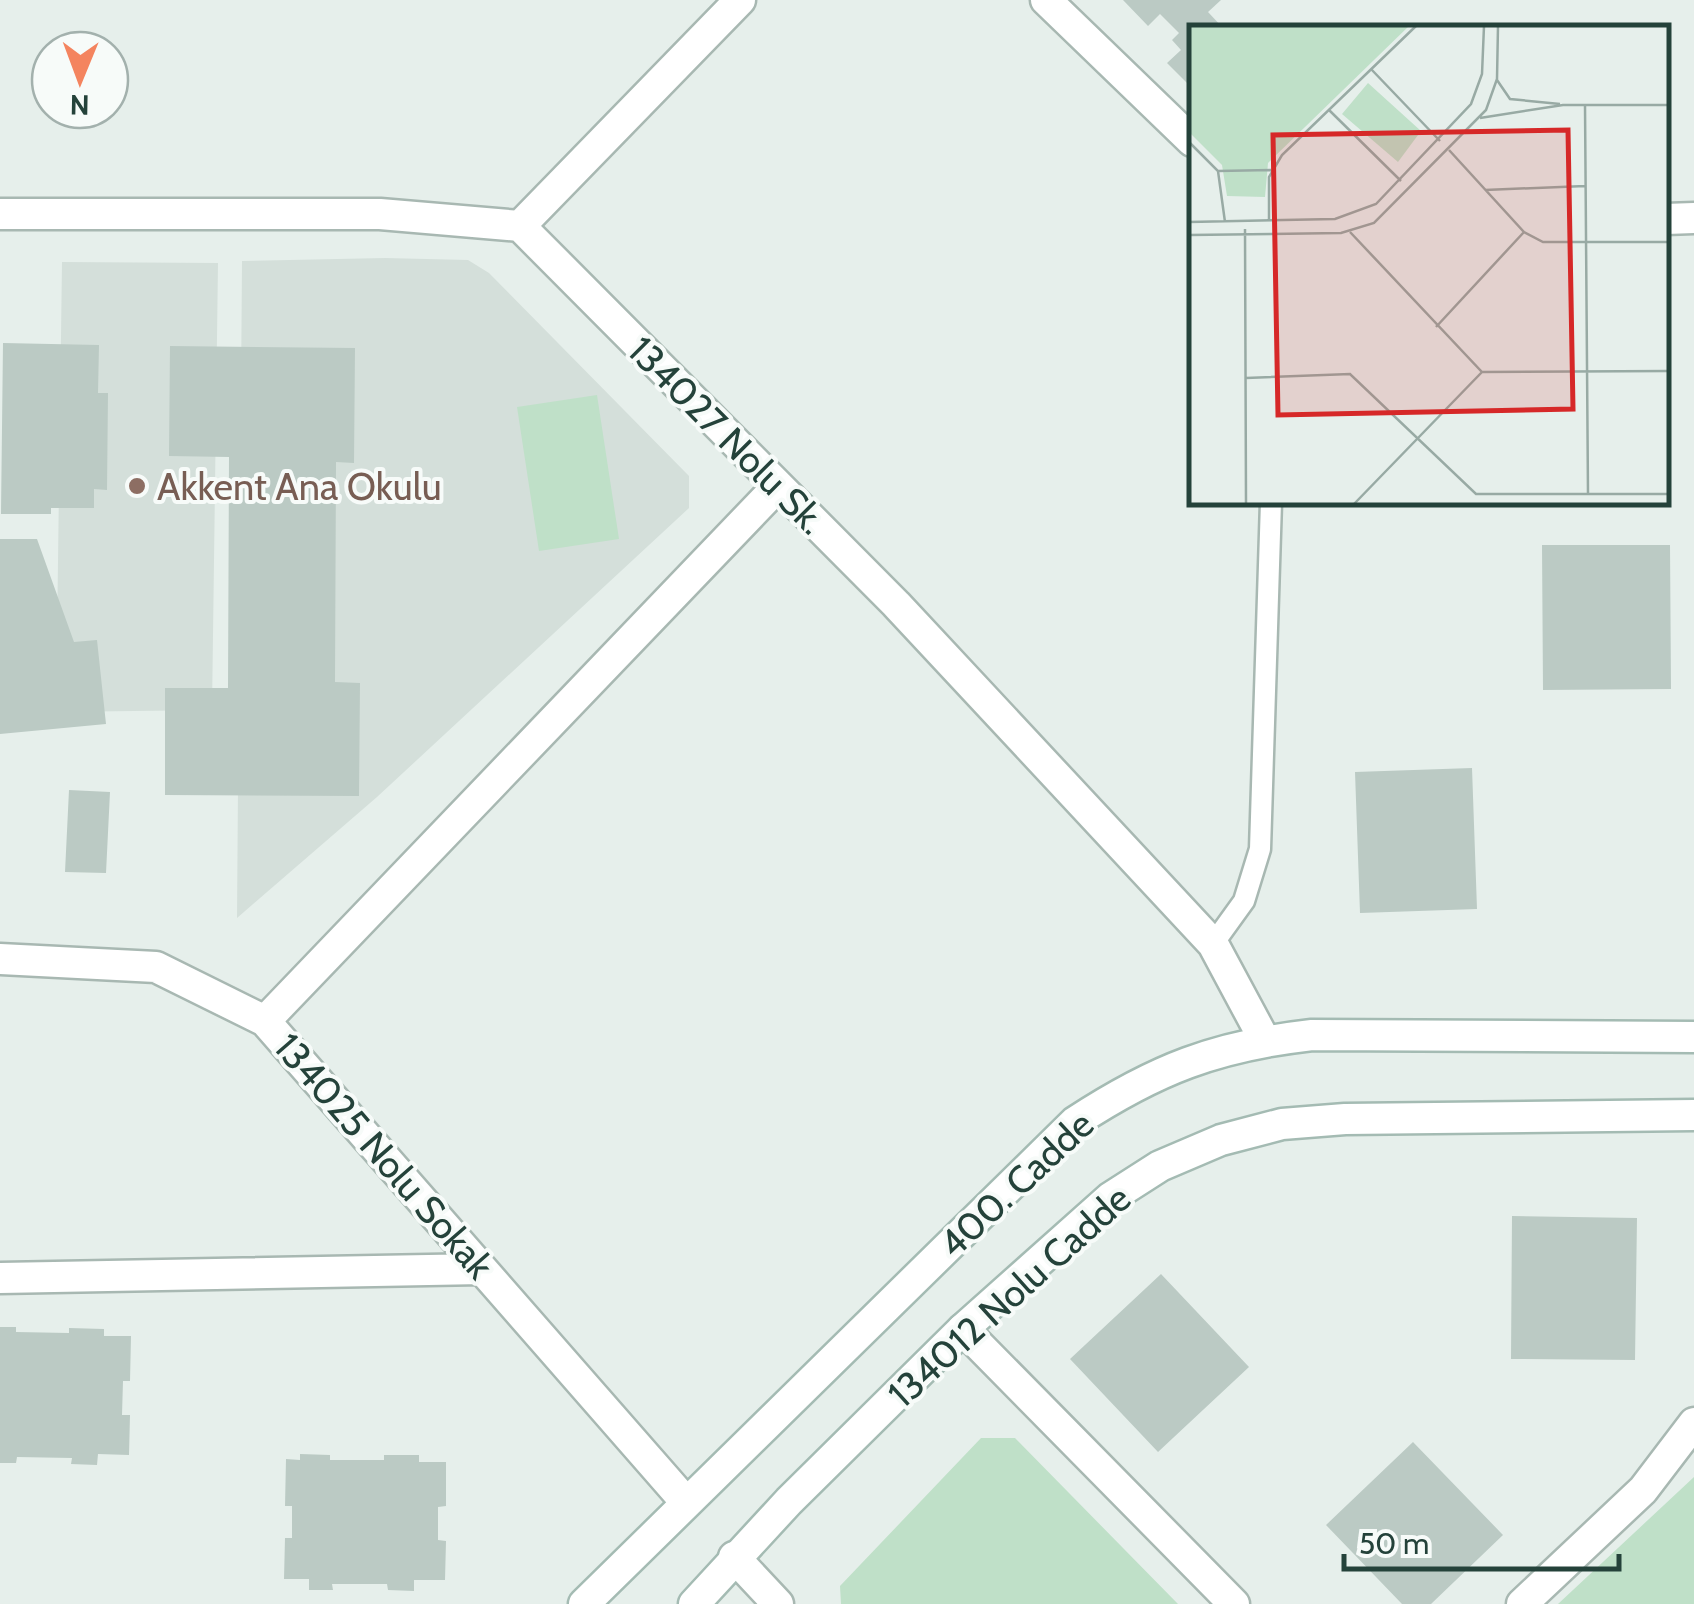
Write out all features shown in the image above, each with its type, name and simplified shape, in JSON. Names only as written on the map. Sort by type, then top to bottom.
[{"type":"street","points":[[0,214],[380,214],[520,226],[740,0]]},
{"type":"street","points":[[1046,0],[1189,138]]},
{"type":"street","points":[[1669,219],[1694,218]]},
{"type":"street","name":"134027 Nolu Sk.","points":[[520,226],[896,604],[1212,944],[1265,1040]]},
{"type":"street","points":[[265,1021],[778,486]]},
{"type":"street","name":"134025 Nolu Sokak","points":[[0,958],[156,967],[265,1021],[685,1501]]},
{"type":"street","name":"400. Cadde","points":[[584,1604],[1076,1122],[1124,1090],[1176,1065],[1265,1040],[1312,1035],[1694,1037]]},
{"type":"street","name":"134012 Nolu Cadde","points":[[694,1604],[734,1557],[963,1328],[1110,1198],[1160,1166],[1221,1140],[1282,1124],[1346,1118],[1694,1115]]},
{"type":"street","points":[[0,1278],[482,1269]]},
{"type":"street","points":[[963,1328],[1234,1604]]},
{"type":"street","points":[[1522,1604],[1643,1490],[1694,1423]]},
{"type":"street","points":[[734,1557],[778,1604]]},
{"type":"lane","points":[[1212,944],[1244,901],[1260,849],[1271,505]]},
{"type":"shaded area","points":[[468,260],[489,273],[689,476],[689,508],[377,797],[237,918],[242,261]]},
{"type":"shaded area","name":"Akkent Ana Okulu","points":[[62,262],[218,263],[212,710],[56,712]]},
{"type":"green space","points":[[597,395],[619,539],[539,551],[517,407]]},
{"type":"green space","points":[[981,1438],[1015,1438],[1178,1604],[841,1604],[840,1586]]},
{"type":"green space","points":[[1694,1477],[1694,1604],[1558,1604]]},
{"type":"building","points":[[1123,0],[1221,0],[1208,12],[1220,25],[1189,25],[1189,85],[1167,63],[1181,50],[1172,40],[1179,33],[1160,14],[1148,26]]},
{"type":"building","points":[[3,343],[99,345],[98,393],[108,393],[107,490],[94,489],[94,508],[51,508],[51,514],[1,514]]},
{"type":"building","points":[[170,346],[355,348],[354,463],[336,462],[335,682],[360,683],[359,796],[165,795],[165,688],[228,688],[229,457],[169,456]]},
{"type":"building","points":[[0,539],[37,539],[74,642],[97,640],[106,724],[0,734]]},
{"type":"building","points":[[1542,545],[1670,545],[1671,689],[1543,690]]},
{"type":"building","points":[[1472,768],[1477,909],[1360,913],[1355,772]]},
{"type":"building","points":[[69,790],[110,792],[106,873],[65,872]]},
{"type":"building","points":[[1512,1216],[1637,1218],[1635,1360],[1511,1359]]},
{"type":"building","points":[[1161,1274],[1249,1367],[1158,1452],[1070,1359]]},
{"type":"building","points":[[0,1327],[16,1327],[16,1332],[104,1329],[104,1336],[131,1336],[130,1381],[123,1381],[122,1415],[130,1415],[129,1455],[98,1454],[97,1465],[71,1464],[72,1458],[17,1457],[16,1463],[0,1463]]},
{"type":"building","points":[[1413,1442],[1503,1535],[1431,1604],[1402,1604],[1326,1525]]},
{"type":"building","points":[[300,1454],[330,1455],[330,1460],[384,1460],[384,1455],[419,1455],[419,1462],[446,1462],[446,1506],[438,1507],[438,1540],[446,1541],[445,1580],[414,1580],[414,1591],[388,1590],[387,1584],[332,1584],[333,1590],[309,1590],[309,1579],[284,1579],[285,1538],[292,1538],[292,1506],[285,1506],[286,1459],[300,1460]]},
{"type":"place","name":"Akkent Ana Okulu","points":[[137,486]]}]
